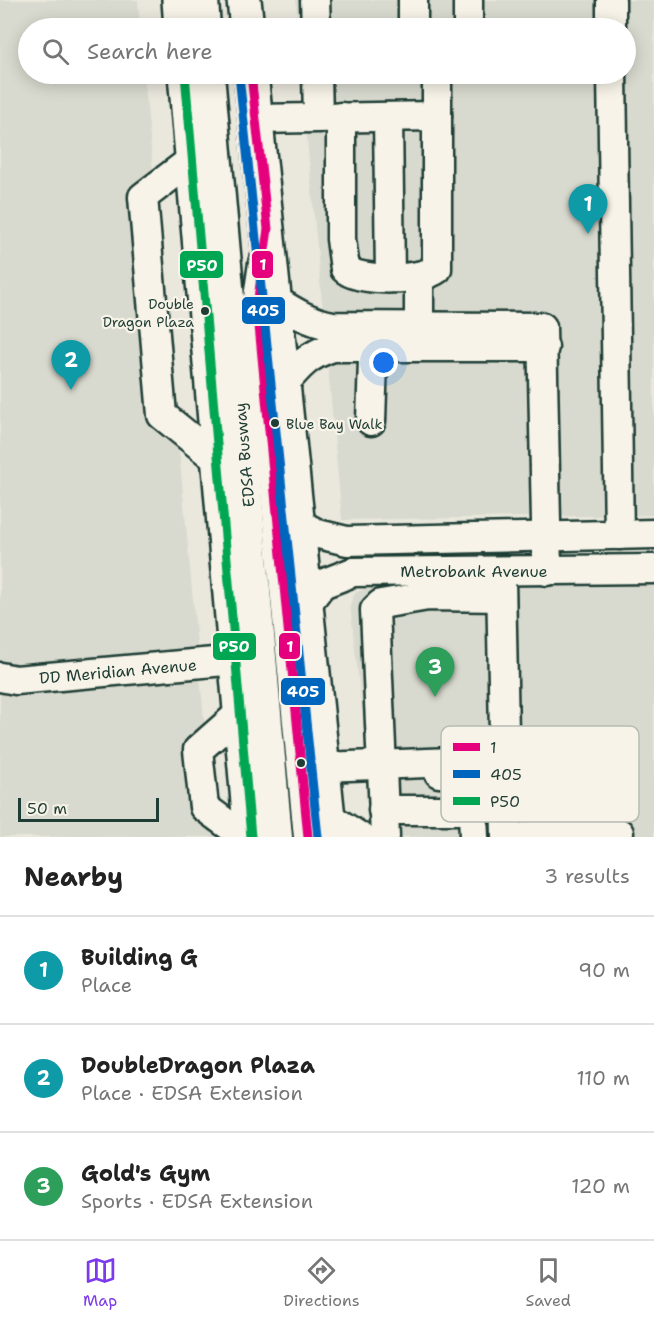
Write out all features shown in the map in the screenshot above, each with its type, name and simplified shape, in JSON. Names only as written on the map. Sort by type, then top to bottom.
[{"type":"main road","points":[[179,0],[180,18]]},
{"type":"main road","points":[[244,0],[246,18]]},
{"type":"main road","points":[[186,84],[251,837]]},
{"type":"main road","points":[[252,84],[323,767],[322,830]]},
{"type":"street","points":[[204,0],[205,18]]},
{"type":"street","points":[[315,0],[316,18]]},
{"type":"street","points":[[412,0],[413,18]]},
{"type":"street","points":[[468,0],[468,18]]},
{"type":"street","points":[[611,0],[611,18]]},
{"type":"street","name":"EDSA Busway","points":[[211,84],[278,837]]},
{"type":"street","points":[[320,84],[329,117],[345,269],[351,274],[390,278],[419,276],[436,269],[437,84]]},
{"type":"street","points":[[612,84],[619,535]]},
{"type":"street","points":[[255,119],[437,116]]},
{"type":"street","points":[[388,117],[390,278]]},
{"type":"street","points":[[193,159],[143,197],[162,415],[219,461]]},
{"type":"street","name":"EDSA Busway","points":[[267,229],[257,305],[322,830]]},
{"type":"street","points":[[419,276],[419,336]]},
{"type":"street","points":[[275,300],[315,323],[374,337]]},
{"type":"street","points":[[284,386],[302,362],[317,352],[374,337],[542,327],[547,571]]},
{"type":"street","points":[[371,421],[374,337]]},
{"type":"street","name":"Metrobank Avenue","points":[[298,524],[318,534],[347,541],[654,534]]},
{"type":"street","name":"Metrobank Avenue","points":[[306,605],[322,584],[352,572],[501,584],[547,571],[654,569]]},
{"type":"street","points":[[441,815],[384,824],[376,607],[381,604],[501,584],[504,726]]},
{"type":"street","name":"DD Meridian Avenue","points":[[0,677],[16,680],[236,660]]},
{"type":"street","points":[[240,713],[198,750],[204,807],[245,837]]},
{"type":"street","points":[[381,770],[441,765]]},
{"type":"street","points":[[323,767],[441,773]]},
{"type":"street","points":[[473,822],[474,837]]},
{"type":"street","points":[[322,830],[360,837]]},
{"type":"street","points":[[523,837],[549,832],[620,833]]},
{"type":"shaded area","points":[[0,0],[138,0],[139,18],[18,18],[18,84],[145,84],[215,837],[0,837]]},
{"type":"shaded area","name":"Blue Bay Walk","points":[[296,0],[654,0],[654,515],[342,520],[302,84],[636,84],[636,18],[297,18]]},
{"type":"shaded area","points":[[654,583],[654,837],[376,837],[350,604],[355,593],[364,589]]},
{"type":"transit line","name":"P50","points":[[186,84],[251,837]]},
{"type":"transit line","name":"405","points":[[240,84],[318,837]]},
{"type":"transit line","name":"1","points":[[252,84],[268,229],[257,305],[308,837]]},
{"type":"place","name":"Building G","points":[[588,234]]},
{"type":"place","name":"Double Dragon Plaza","points":[[205,311]]},
{"type":"place","name":"DoubleDragon Plaza","points":[[71,390]]},
{"type":"place","name":"Blue Bay Walk","points":[[275,423]]},
{"type":"place","name":"Gold's Gym","points":[[435,697]]}]
